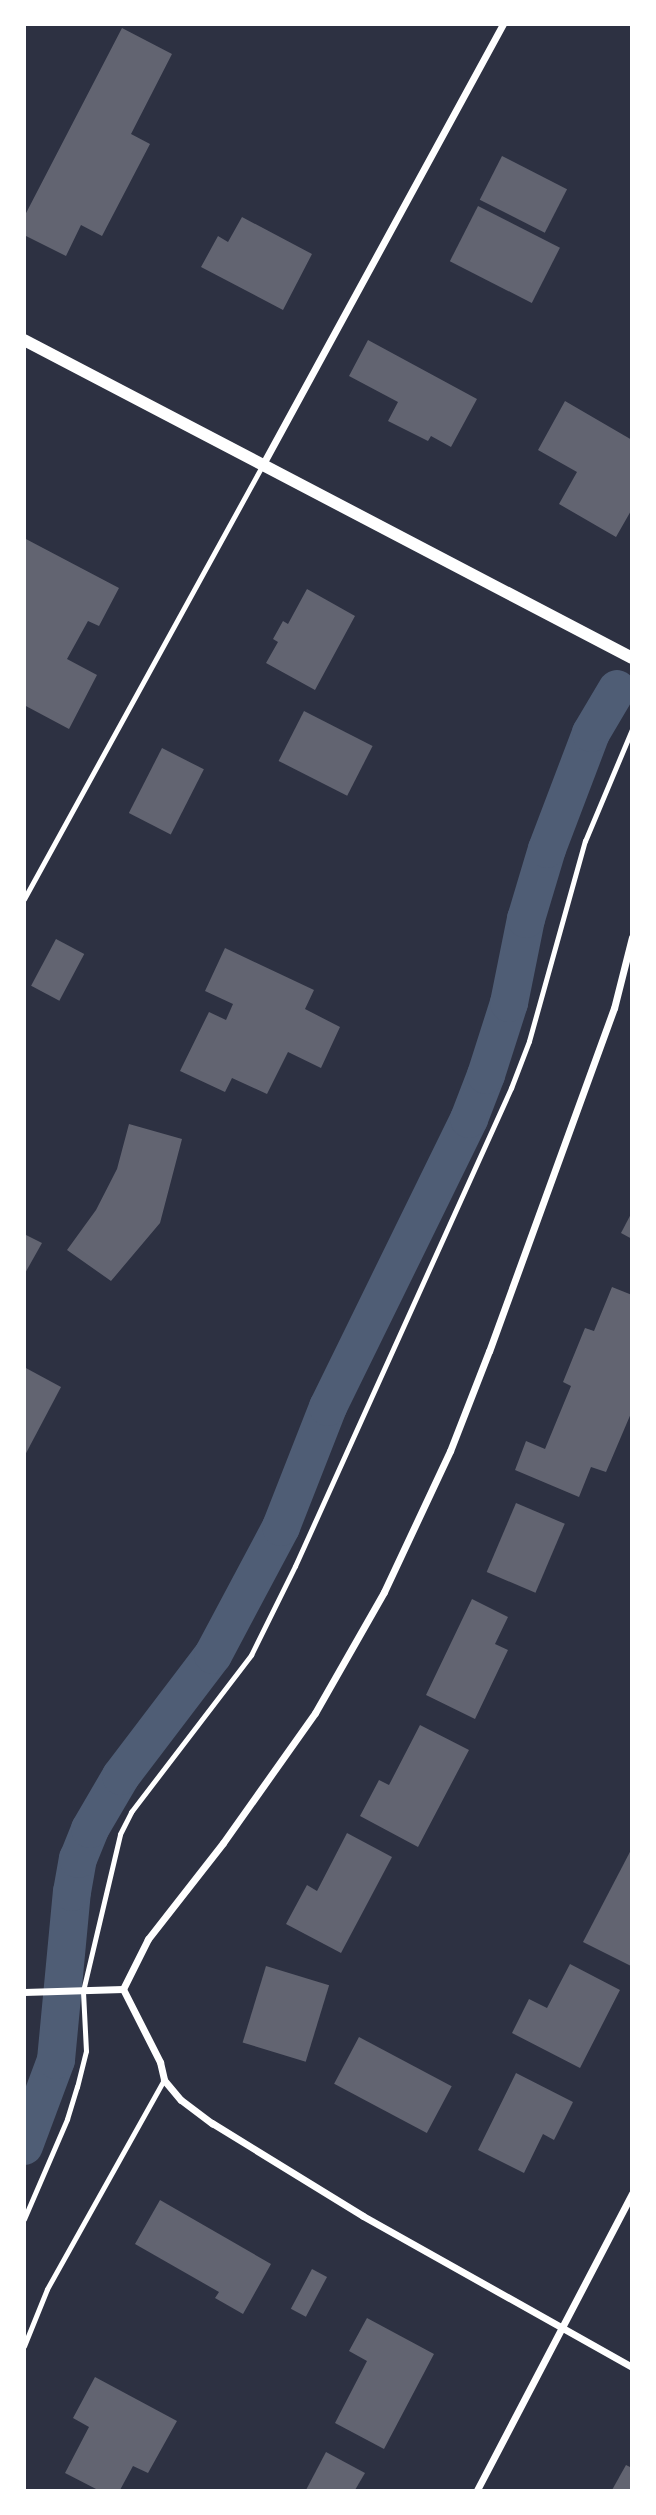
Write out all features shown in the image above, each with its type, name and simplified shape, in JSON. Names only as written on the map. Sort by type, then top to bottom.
[{"type":"street","points":[[263,464],[503,24]]},
{"type":"street","points":[[24,340],[632,658]]},
{"type":"street","points":[[123,1989],[148,1939],[223,1843],[315,1713],[384,1592],[450,1451],[489,1351],[614,1008],[632,937]]},
{"type":"street","points":[[27,1992],[123,1989]]},
{"type":"street","points":[[123,1989],[160,2062],[164,2080],[181,2100],[259,2155],[632,2367]]},
{"type":"street","points":[[477,2490],[560,2326],[632,2193]]},
{"type":"lane","points":[[24,899],[263,464]]},
{"type":"lane","points":[[24,2219],[67,2119],[86,2052],[82,1991],[112,1859],[125,1823],[251,1655],[295,1566],[430,1264],[489,1143],[530,1041],[585,841],[632,729]]},
{"type":"lane","points":[[24,2346],[47,2289],[164,2080]]},
{"type":"building","points":[[122,28],[172,54],[131,134],[150,144],[102,236],[81,225],[66,256],[24,235],[24,217]]},
{"type":"building","points":[[502,156],[567,189],[545,233],[480,200]]},
{"type":"building","points":[[478,206],[560,248],[532,303],[450,261]]},
{"type":"building","points":[[242,217],[312,254],[283,310],[201,267],[218,236],[228,242]]},
{"type":"building","points":[[368,340],[477,399],[451,447],[431,436],[428,441],[388,421],[398,402],[349,376]]},
{"type":"building","points":[[565,401],[632,440],[632,509],[616,537],[559,504],[577,472],[538,450]]},
{"type":"building","points":[[24,538],[119,588],[99,626],[88,621],[67,659],[97,675],[69,729],[24,705]]},
{"type":"building","points":[[307,589],[355,616],[315,690],[266,663],[278,642],[273,639],[283,621],[288,624]]},
{"type":"building","points":[[304,711],[373,746],[347,796],[279,761]]},
{"type":"building","points":[[162,748],[204,769],[171,834],[129,813]]},
{"type":"building","points":[[56,939],[84,954],[59,1001],[31,986]]},
{"type":"building","points":[[225,948],[314,990],[305,1009],[340,1027],[321,1068],[288,1052],[267,1094],[232,1078],[225,1092],[180,1071],[209,1012],[226,1020],[233,1004],[205,991]]},
{"type":"building","points":[[129,1124],[182,1139],[160,1223],[111,1281],[67,1250],[96,1210],[117,1169]]},
{"type":"building","points":[[632,1212],[632,1239],[621,1233]]},
{"type":"building","points":[[24,1234],[42,1243],[24,1275]]},
{"type":"building","points":[[612,1287],[632,1295],[632,1411],[606,1472],[591,1467],[579,1497],[515,1470],[526,1441],[545,1449],[571,1386],[563,1382],[585,1328],[594,1331]]},
{"type":"building","points":[[24,1367],[61,1387],[24,1457]]},
{"type":"building","points":[[516,1503],[565,1524],[535,1593],[487,1572]]},
{"type":"building","points":[[472,1599],[508,1617],[495,1644],[508,1650],[475,1719],[426,1695]]},
{"type":"building","points":[[420,1725],[469,1750],[418,1847],[360,1816],[379,1780],[389,1785]]},
{"type":"building","points":[[347,1833],[392,1857],[341,1953],[286,1924],[307,1885],[317,1891]]},
{"type":"building","points":[[632,1848],[632,1964],[631,1966],[583,1942]]},
{"type":"building","points":[[570,1964],[620,1990],[580,2068],[512,2033],[529,1999],[547,2008]]},
{"type":"building","points":[[266,1966],[329,1985],[306,2062],[243,2043]]},
{"type":"building","points":[[359,2037],[452,2086],[427,2133],[334,2084]]},
{"type":"building","points":[[516,2073],[573,2102],[554,2140],[543,2134],[524,2173],[478,2150]]},
{"type":"building","points":[[160,2200],[271,2264],[243,2314],[215,2298],[219,2292],[135,2244]]},
{"type":"building","points":[[312,2269],[327,2277],[306,2317],[291,2309]]},
{"type":"building","points":[[367,2318],[434,2354],[384,2449],[335,2423],[367,2361],[349,2351]]},
{"type":"building","points":[[95,2377],[177,2421],[148,2473],[133,2466],[120,2490],[98,2490],[65,2473],[89,2427],[73,2418]]},
{"type":"building","points":[[326,2452],[365,2473],[355,2490],[306,2490]]},
{"type":"building","points":[[626,2465],[632,2468],[632,2490],[612,2490]]},
{"type":"waterway","points":[[24,2146],[56,2060],[72,1892],[78,1859],[90,1829],[121,1776],[213,1655],[281,1527],[328,1407],[469,1119],[509,1003],[526,919],[547,849],[591,733],[617,689]]}]
